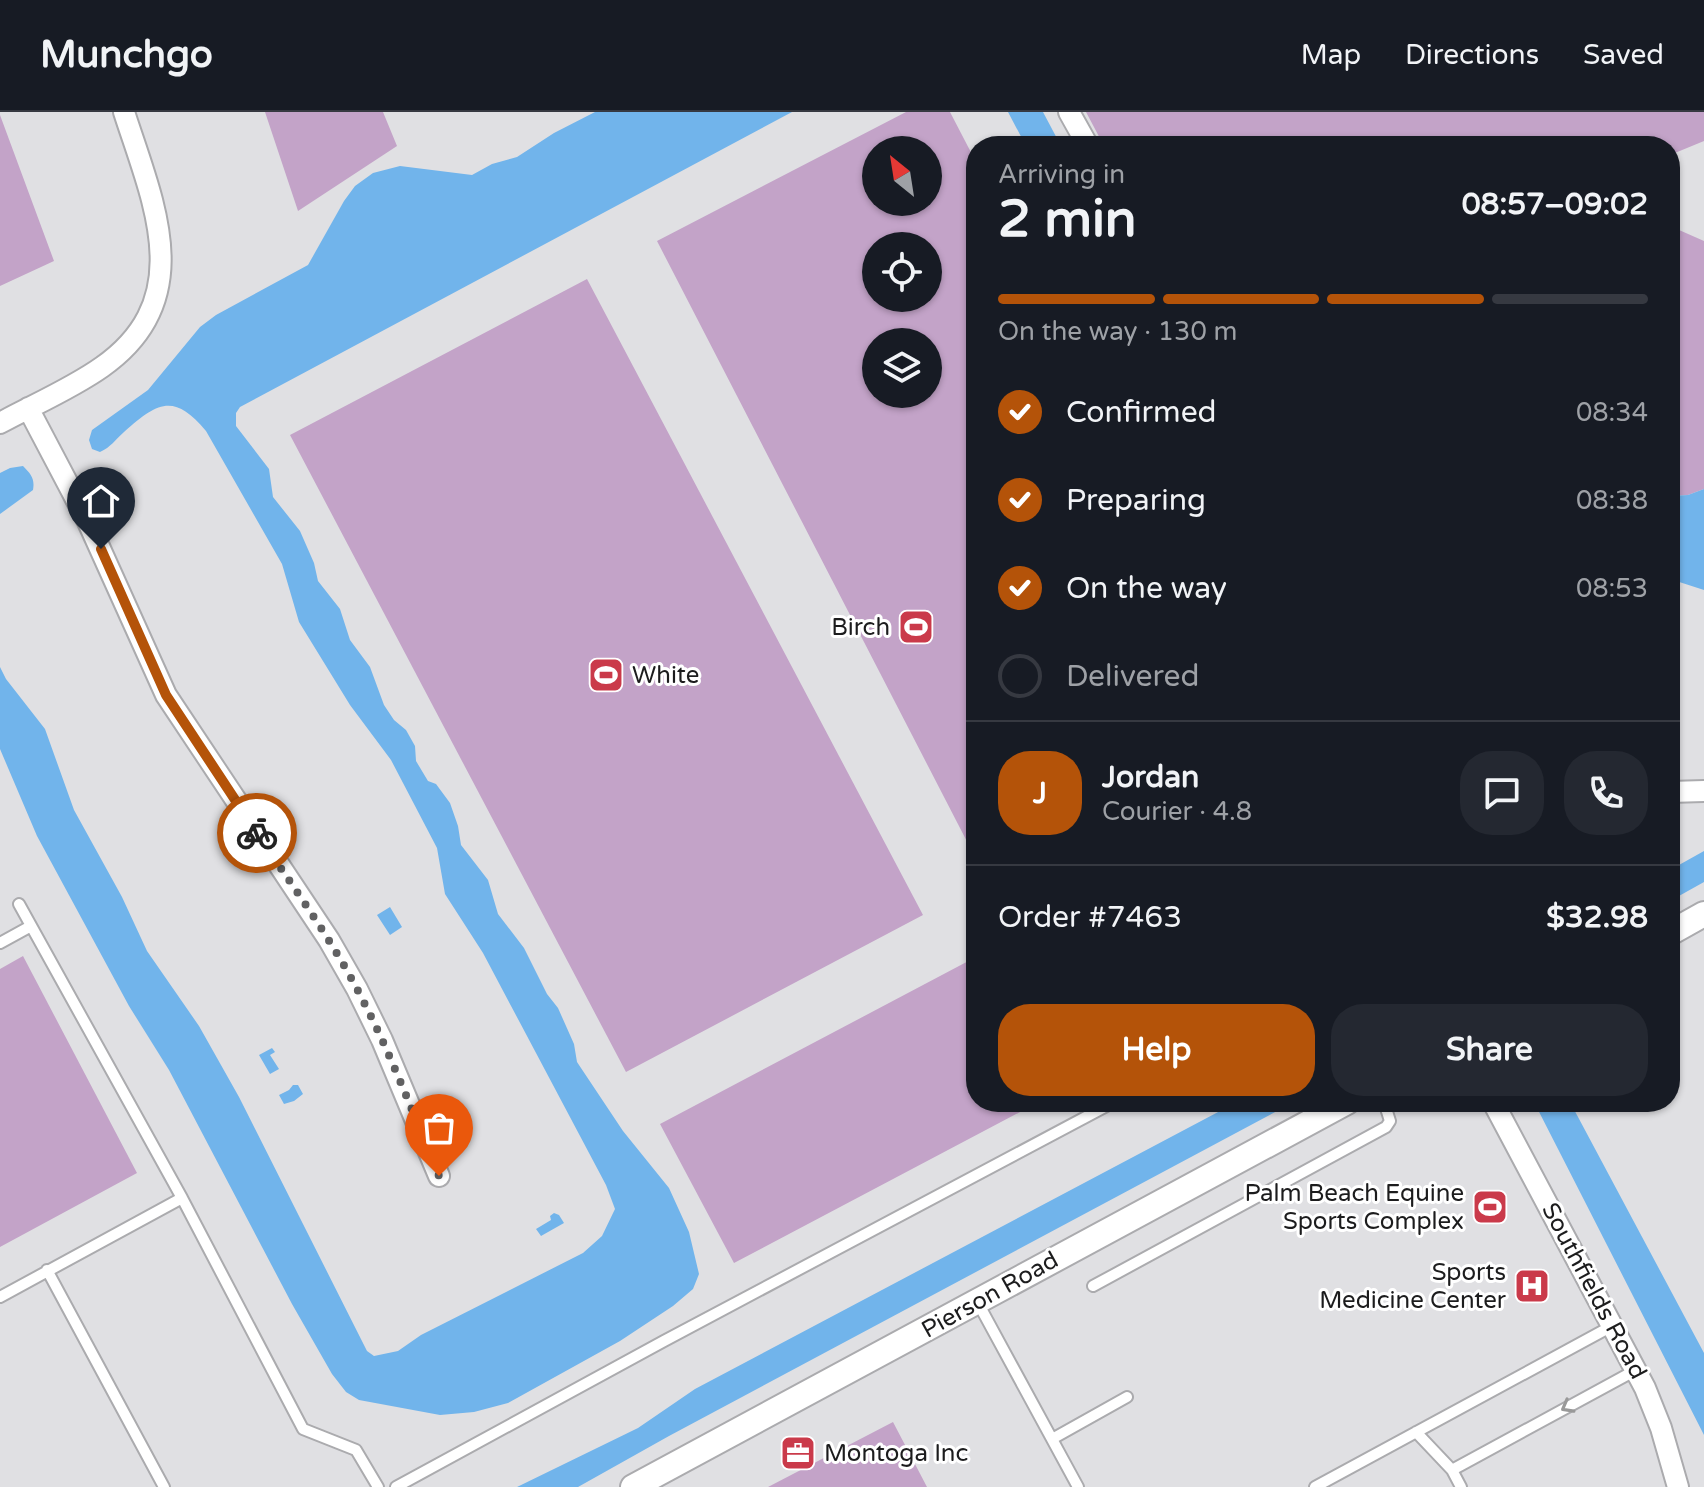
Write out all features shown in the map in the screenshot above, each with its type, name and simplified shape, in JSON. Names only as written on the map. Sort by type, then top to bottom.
[{"type":"street","points":[[0,423],[100,369],[118,355],[140,328],[158,286],[162,263],[157,217],[124,112]]},
{"type":"street","points":[[1069,112],[1082,136]]},
{"type":"street","points":[[28,408],[88,522],[166,695],[329,940],[357,989],[382,1040],[439,1176]]},
{"type":"street","points":[[1680,792],[1704,791]]},
{"type":"street","points":[[1680,927],[1704,914]]},
{"type":"street","name":"Pierson Road","points":[[633,1487],[1328,1112]]},
{"type":"street","name":"Southfields Road","points":[[1498,1112],[1636,1370],[1661,1428],[1678,1487]]},
{"type":"lane","points":[[19,904],[182,1198],[303,1429],[356,1450],[378,1487]]},
{"type":"lane","points":[[0,943],[31,926]]},
{"type":"lane","points":[[396,1487],[1095,1112]]},
{"type":"lane","points":[[1093,1286],[1386,1127],[1390,1121],[1387,1112]]},
{"type":"lane","points":[[0,1297],[182,1198]]},
{"type":"lane","points":[[47,1270],[164,1487]]},
{"type":"lane","points":[[978,1303],[1078,1487]]},
{"type":"lane","points":[[1315,1487],[1612,1326]]},
{"type":"lane","points":[[1452,1470],[1636,1370]]},
{"type":"lane","points":[[1052,1439],[1127,1397]]},
{"type":"lane","points":[[1416,1432],[1452,1470],[1461,1487]]},
{"type":"shaded area","points":[[265,112],[383,112],[397,146],[298,211]]},
{"type":"shaded area","name":"Birch","points":[[906,112],[950,112],[966,143],[966,840],[657,241]]},
{"type":"shaded area","points":[[1086,112],[1704,112],[1704,141],[1680,151],[1680,136],[1099,136]]},
{"type":"shaded area","points":[[0,115],[54,261],[0,286]]},
{"type":"shaded area","points":[[1680,230],[1704,241],[1704,489],[1680,495]]},
{"type":"shaded area","name":"White","points":[[587,279],[923,915],[626,1072],[290,435]]},
{"type":"shaded area","points":[[23,956],[137,1173],[0,1247],[0,969]]},
{"type":"shaded area","points":[[966,962],[966,1112],[1020,1112],[734,1263],[660,1124]]},
{"type":"shaded area","points":[[893,1422],[927,1487],[768,1487]]},
{"type":"water","points":[[595,112],[792,112],[240,407],[236,413],[236,426],[269,469],[273,497],[300,531],[318,581],[340,609],[350,640],[370,667],[384,705],[394,720],[406,730],[415,746],[416,761],[428,781],[436,784],[450,803],[461,845],[488,880],[498,914],[524,948],[547,994],[558,1008],[574,1044],[577,1062],[623,1131],[669,1188],[689,1232],[699,1274],[693,1289],[673,1306],[620,1341],[508,1403],[474,1412],[440,1415],[359,1400],[346,1392],[332,1374],[169,1070],[129,1006],[37,836],[0,749],[0,667],[45,729],[74,810],[122,897],[147,951],[199,1026],[239,1097],[367,1351],[374,1356],[398,1351],[421,1335],[583,1253],[602,1236],[615,1209],[606,1185],[483,953],[445,894],[437,848],[391,760],[350,705],[299,622],[282,564],[206,431],[184,411],[166,406],[147,414],[100,452],[92,449],[89,440],[92,430],[148,390],[200,327],[216,315],[308,265],[344,201],[355,186],[373,173],[400,166],[472,175],[492,164],[517,157]]},
{"type":"water","points":[[1008,112],[1043,112],[1056,136],[1021,136]]},
{"type":"water","points":[[23,466],[32,477],[33,490],[0,514],[0,473]]},
{"type":"water","points":[[1704,489],[1704,590],[1680,582],[1680,495]]},
{"type":"water","points":[[1704,851],[1704,882],[1680,895],[1680,864]]},
{"type":"water","points":[[390,907],[402,927],[390,935],[377,915]]},
{"type":"water","points":[[272,1048],[275,1052],[270,1055],[279,1069],[270,1074],[259,1055]]},
{"type":"water","points":[[298,1085],[303,1094],[284,1104],[279,1095]]},
{"type":"water","points":[[1218,1112],[1275,1112],[578,1487],[517,1487],[638,1428],[695,1389]]},
{"type":"water","points":[[1539,1112],[1575,1112],[1704,1353],[1704,1435]]},
{"type":"water","points":[[554,1213],[564,1223],[541,1236],[536,1229],[551,1220],[550,1216]]},
{"type":"way so far","points":[[257,833],[329,940],[357,989],[382,1040],[439,1176]]},
{"type":"place","name":"Birch","points":[[916,627]]},
{"type":"place","name":"White","points":[[606,675]]},
{"type":"place","name":"Palm Beach Equine Sports Complex","points":[[1490,1207]]},
{"type":"place","name":"Sports Medicine Center","points":[[1532,1286]]},
{"type":"place","name":"Montoga Inc","points":[[798,1453]]},
{"type":"route","points":[[101,549],[166,695],[257,833]]}]
